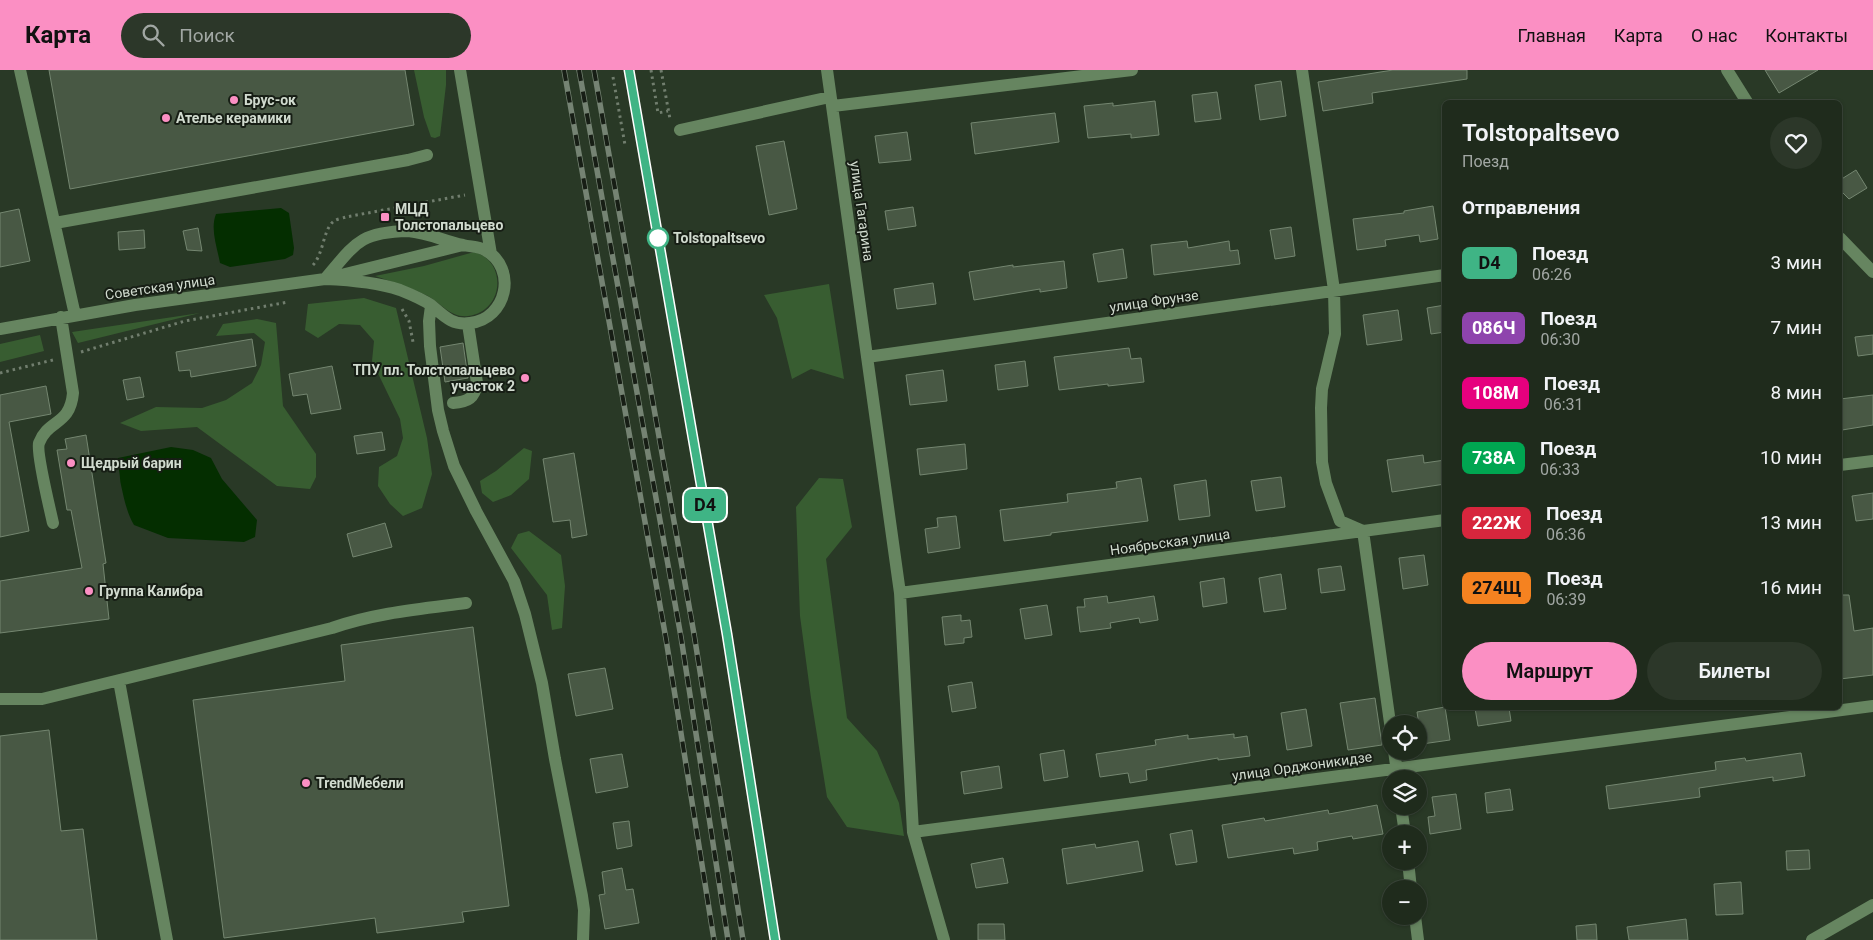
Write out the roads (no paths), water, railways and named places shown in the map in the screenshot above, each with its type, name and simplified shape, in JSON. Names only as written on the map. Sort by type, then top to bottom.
[{"type":"street","points":[[20,70],[75,315]]},
{"type":"street","points":[[460,70],[491,254]]},
{"type":"street","name":"улица Гагарина","points":[[827,70],[900,593],[913,832],[944,940]]},
{"type":"street","points":[[676,128],[832,102],[1132,70]]},
{"type":"street","points":[[1302,70],[1334,290],[1335,334],[1321,398],[1322,462],[1326,483],[1340,521],[1363,531],[1389,715]]},
{"type":"street","points":[[1727,70],[1747,100]]},
{"type":"street","points":[[55,223],[408,160],[427,155]]},
{"type":"street","points":[[421,232],[463,245],[476,246],[491,254],[500,264],[504,273],[504,293],[495,311],[487,318],[468,324],[448,320],[431,306],[402,291],[383,285],[325,279],[354,245],[365,237],[378,233],[421,232]]},
{"type":"street","points":[[1842,240],[1873,272]]},
{"type":"street","points":[[325,279],[463,245]]},
{"type":"street","name":"улица Фрунзе","points":[[867,357],[1442,275]]},
{"type":"street","name":"Советская улица","points":[[0,328],[61,317],[325,279]]},
{"type":"street","points":[[431,306],[429,321],[430,346],[438,410],[448,449],[454,466],[476,511],[514,581],[534,646],[582,896],[584,910],[582,940]]},
{"type":"street","points":[[53,523],[38,447],[44,433],[60,422],[68,411],[72,400],[61,317]]},
{"type":"street","points":[[453,403],[473,397],[476,392],[477,383],[468,324]]},
{"type":"street","points":[[1842,465],[1873,461]]},
{"type":"street","name":"Ноябрьская улица","points":[[900,593],[1442,520]]},
{"type":"street","points":[[0,699],[42,699],[322,630],[379,614],[466,603]]},
{"type":"street","points":[[119,681],[167,940]]},
{"type":"street","name":"улица Орджоникидзе","points":[[1425,770],[1873,706]]},
{"type":"street","name":"улица Орджоникидзе","points":[[913,832],[1382,776]]},
{"type":"street","points":[[1812,940],[1873,905]]},
{"type":"street","points":[[1416,925],[1418,940]]},
{"type":"railway","points":[[564,70],[666,639],[714,940]]},
{"type":"railway","points":[[579,70],[681,637],[728,940]]},
{"type":"railway","points":[[594,70],[694,634],[743,940]]},
{"type":"railway","points":[[629,70],[727,633],[775,940]]},
{"type":"train","name":"D4","points":[[629,70],[727,634],[775,940]]},
{"type":"place","name":"Брус-ок","points":[[234,100]]},
{"type":"place","name":"Ателье керамики","points":[[166,118]]},
{"type":"place","name":"МЦД Толстопальцево","points":[[385,217]]},
{"type":"place","name":"Tolstopaltsevo","points":[[658,238]]},
{"type":"place","name":"ТПУ пл. Толстопальцево участок 2","points":[[525,378]]},
{"type":"place","name":"Щедрый барин","points":[[71,463]]},
{"type":"place","name":"Группа Калибра","points":[[89,591]]},
{"type":"place","name":"TrendМебели","points":[[306,783]]}]
